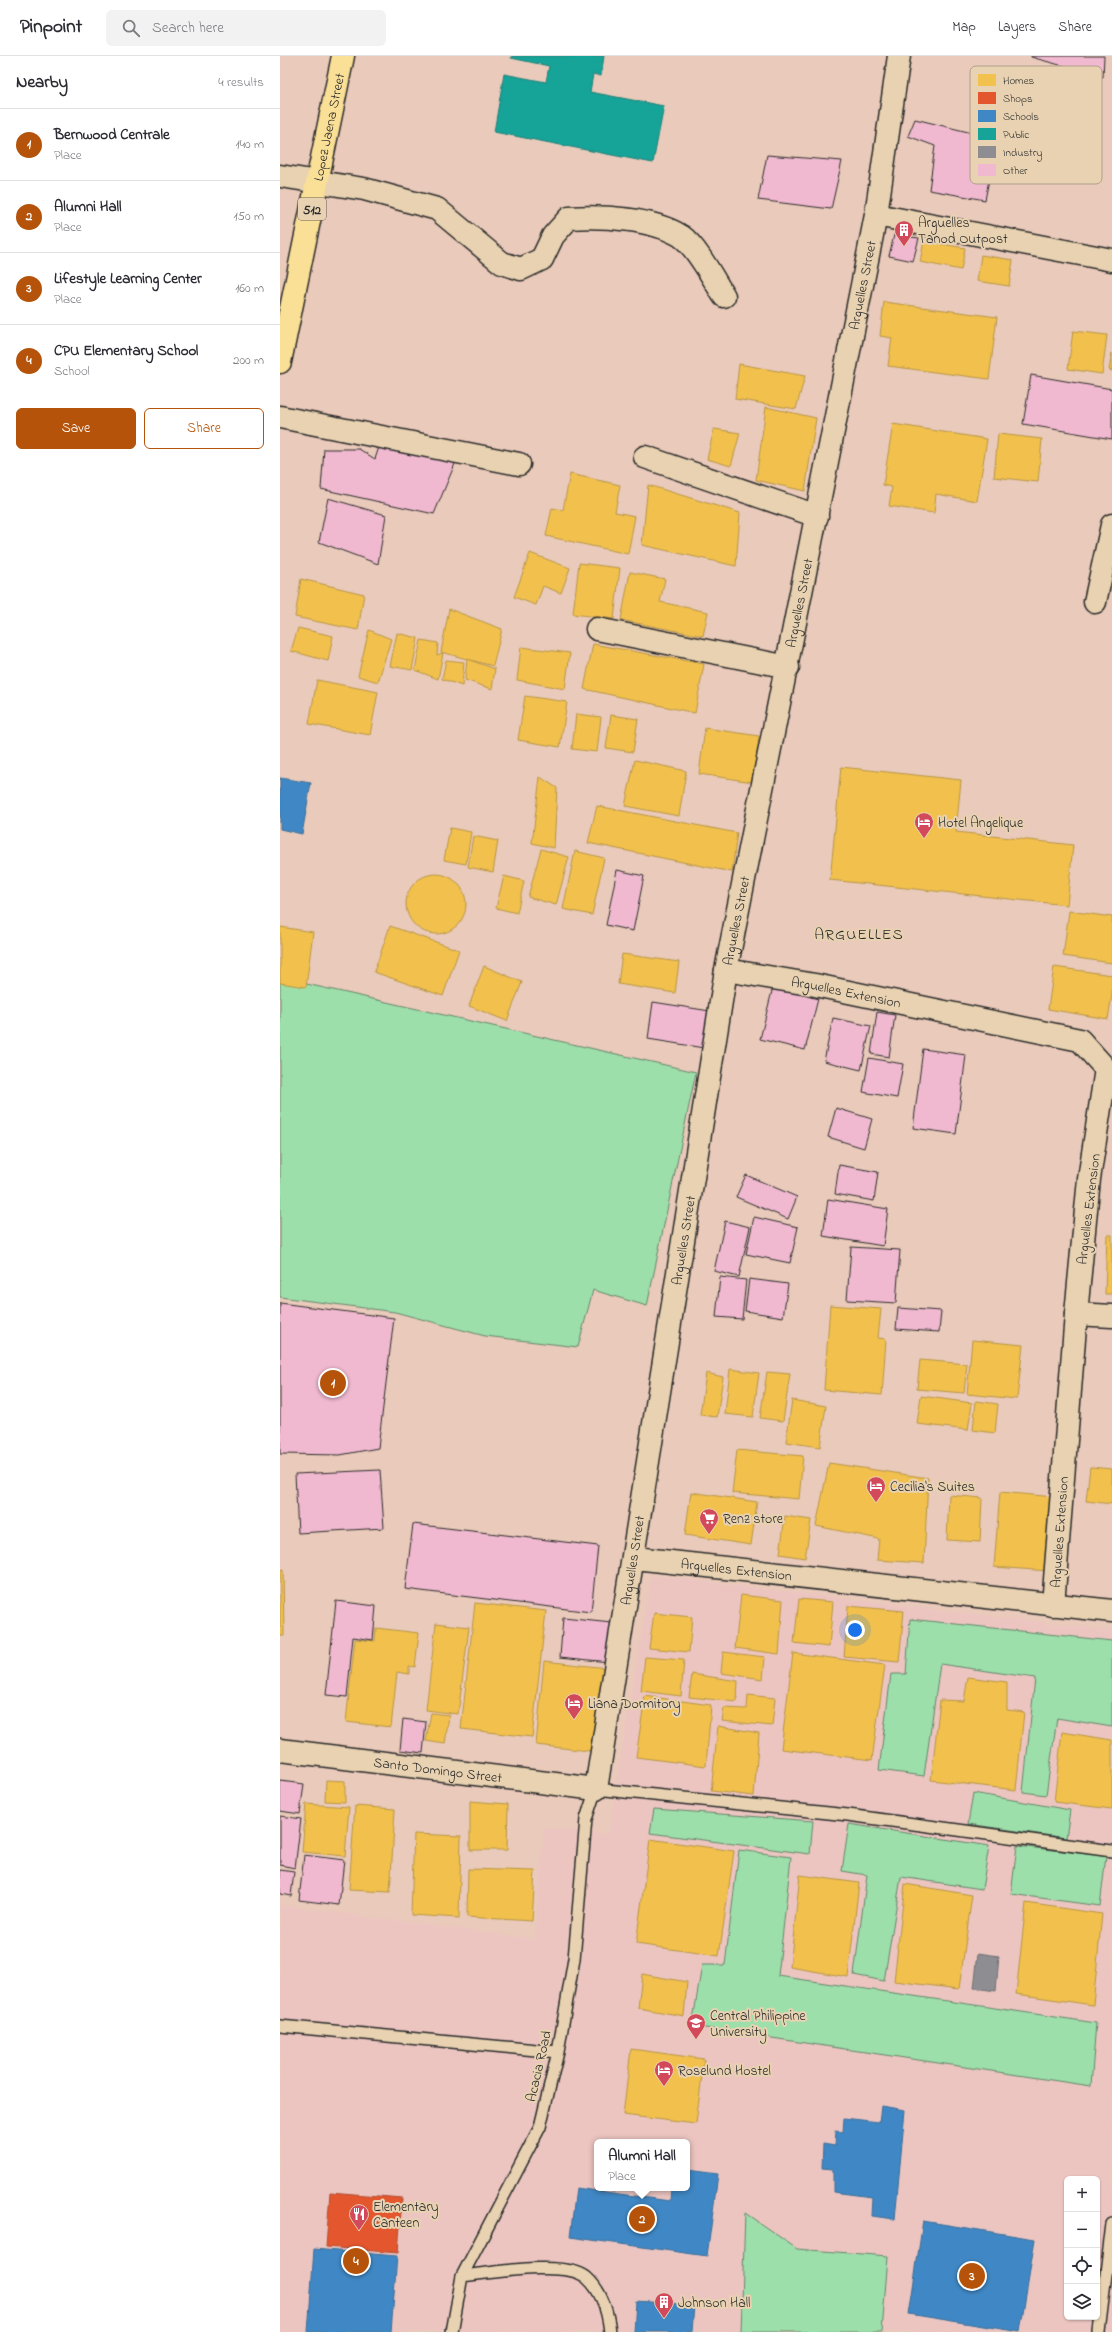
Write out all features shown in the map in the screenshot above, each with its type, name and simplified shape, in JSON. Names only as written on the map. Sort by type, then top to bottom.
[{"type":"main road","name":"Lopez Jaena Street","points":[[280,362],[343,56]]},
{"type":"street","name":"Arguelles Street","points":[[596,1789],[635,1558],[726,970],[788,667],[876,215],[899,56]]},
{"type":"street","points":[[280,176],[364,189],[437,209],[502,263],[521,270],[542,259],[553,236],[569,218],[592,217],[644,222],[681,236],[700,258],[724,296]]},
{"type":"street","points":[[876,215],[1112,260]]},
{"type":"street","points":[[280,417],[519,464]]},
{"type":"street","points":[[645,457],[817,516]]},
{"type":"street","points":[[1095,602],[1112,525]]},
{"type":"street","points":[[597,629],[788,667]]},
{"type":"street","name":"Arguelles Extension","points":[[726,970],[823,987],[1080,1040],[1106,1069],[1090,1179],[1076,1314],[1053,1605]]},
{"type":"street","points":[[1076,1314],[1112,1316]]},
{"type":"street","name":"Arguelles Extension","points":[[635,1558],[1112,1611]]},
{"type":"street","name":"Santo Domingo Street","points":[[280,1750],[596,1789]]},
{"type":"lane","points":[[596,1789],[843,1814],[1112,1851]]},
{"type":"lane","name":"Acacia Road","points":[[452,2332],[462,2276],[540,2127],[558,2052],[574,1959],[586,1819],[596,1789]]},
{"type":"lane","points":[[280,2026],[558,2052]]},
{"type":"lane","points":[[1099,2332],[1112,2224]]},
{"type":"lane","points":[[462,2276],[542,2268],[565,2269],[586,2277],[608,2310],[610,2332]]},
{"type":"shaded area","name":"Central Philippine University","points":[[651,1575],[1112,1631],[1112,2332],[280,2332],[280,1905],[535,1939],[544,1828],[608,1834]]},
{"type":"green space","points":[[280,978],[696,1072],[647,1306],[593,1290],[578,1347],[485,1336],[395,1312],[280,1297]]},
{"type":"green space","points":[[910,1619],[1112,1641],[1112,1727],[1057,1718],[1046,1795],[1023,1792],[1035,1678],[940,1664],[924,1776],[879,1770],[891,1674],[906,1674]]},
{"type":"green space","points":[[973,1793],[1070,1810],[1066,1838],[968,1824]]},
{"type":"green space","points":[[654,1809],[813,1821],[810,1854],[650,1833]]},
{"type":"green space","points":[[849,1824],[989,1846],[982,1889],[901,1877],[884,1981],[854,1975],[867,1875],[842,1871]]},
{"type":"green space","points":[[1017,1846],[1106,1856],[1100,1906],[1011,1894]]},
{"type":"green space","points":[[739,1850],[791,1857],[778,1976],[1096,2023],[1091,2086],[692,2026],[702,1965],[725,1965]]},
{"type":"green space","points":[[745,2213],[797,2249],[888,2256],[882,2332],[741,2332]]},
{"type":"building: Homes","points":[[924,241],[965,248],[961,270],[920,262]]},
{"type":"building: Homes","points":[[981,255],[1013,260],[1009,286],[977,281]]},
{"type":"building: Homes","points":[[884,302],[997,317],[989,379],[888,366],[892,338],[880,336]]},
{"type":"building: Homes","points":[[1073,331],[1107,335],[1102,374],[1068,369]]},
{"type":"building: Homes","points":[[1112,353],[1112,371],[1109,370]]},
{"type":"building: Homes","points":[[739,364],[805,376],[796,409],[735,399]]},
{"type":"building: Homes","points":[[766,407],[816,418],[805,491],[756,480]]},
{"type":"building: Homes","points":[[893,424],[987,439],[977,501],[936,494],[934,513],[889,506],[892,487],[883,485]]},
{"type":"building: Homes","points":[[714,429],[740,433],[731,466],[707,459]]},
{"type":"building: Homes","points":[[998,434],[1042,439],[1038,482],[994,477]]},
{"type":"building: Homes","points":[[570,474],[620,485],[615,512],[635,516],[628,554],[546,536],[552,508],[563,510]]},
{"type":"building: Homes","points":[[648,485],[740,513],[736,566],[642,545]]},
{"type":"building: Homes","points":[[530,553],[570,568],[561,593],[543,586],[536,605],[514,597]]},
{"type":"building: Homes","points":[[579,563],[620,568],[614,619],[573,614]]},
{"type":"building: Homes","points":[[630,572],[665,579],[660,602],[708,612],[703,636],[621,620]]},
{"type":"building: Homes","points":[[301,579],[364,594],[358,630],[295,617]]},
{"type":"building: Homes","points":[[449,609],[502,629],[493,666],[441,652]]},
{"type":"building: Homes","points":[[298,628],[333,636],[328,661],[291,651]]},
{"type":"building: Homes","points":[[369,630],[391,639],[378,682],[358,676]]},
{"type":"building: Homes","points":[[397,633],[418,638],[412,670],[390,666]]},
{"type":"building: Homes","points":[[421,640],[438,643],[437,655],[443,653],[438,679],[415,670]]},
{"type":"building: Homes","points":[[593,644],[704,664],[695,713],[584,689]]},
{"type":"building: Homes","points":[[521,647],[570,653],[565,689],[517,680]]},
{"type":"building: Homes","points":[[467,659],[495,669],[492,689],[465,680]]},
{"type":"building: Homes","points":[[446,660],[464,662],[462,686],[442,679]]},
{"type":"building: Homes","points":[[317,680],[378,692],[370,735],[309,724]]},
{"type":"building: Homes","points":[[525,696],[567,702],[560,747],[518,740]]},
{"type":"building: Homes","points":[[576,714],[601,717],[597,752],[572,749]]},
{"type":"building: Homes","points":[[611,715],[638,719],[633,752],[606,748]]},
{"type":"building: Homes","points":[[705,728],[759,736],[753,782],[699,774]]},
{"type":"building: Homes","points":[[635,760],[686,771],[679,816],[625,806]]},
{"type":"building: Homes","name":"Hotel Angelique","points":[[841,767],[961,780],[956,832],[1073,845],[1067,905],[830,880]]},
{"type":"building: Homes","points":[[540,777],[557,788],[554,848],[532,843]]},
{"type":"building: Homes","points":[[597,806],[737,833],[732,872],[588,843]]},
{"type":"building: Homes","points":[[450,828],[471,832],[466,864],[444,860]]},
{"type":"building: Homes","points":[[473,836],[498,841],[493,872],[468,867]]},
{"type":"building: Homes","points":[[541,849],[569,857],[556,905],[528,897]]},
{"type":"building: Homes","points":[[575,851],[604,858],[592,915],[563,909]]},
{"type":"building: Homes","points":[[430,874],[442,874],[453,879],[461,887],[466,898],[464,916],[453,929],[442,934],[430,934],[419,929],[411,921],[406,910],[406,898],[411,887],[419,879]]},
{"type":"building: Homes","points":[[504,876],[524,881],[517,913],[496,908]]},
{"type":"building: Homes","points":[[1069,911],[1112,917],[1112,963],[1063,956]]},
{"type":"building: Homes","points":[[390,926],[459,950],[443,996],[374,972]]},
{"type":"building: Homes","points":[[280,927],[313,932],[306,987],[280,983]]},
{"type":"building: Homes","points":[[622,954],[679,962],[675,993],[618,984]]},
{"type":"building: Homes","points":[[484,966],[522,982],[507,1021],[469,1006]]},
{"type":"building: Homes","points":[[1054,967],[1112,975],[1112,995],[1108,1019],[1048,1009]]},
{"type":"building: Homes","points":[[1107,1235],[1112,1235],[1112,1294],[1105,1294]]},
{"type":"building: Homes","points":[[830,1305],[881,1309],[878,1338],[886,1339],[882,1395],[824,1390]]},
{"type":"building: Homes","points":[[972,1340],[1023,1345],[1017,1399],[967,1394]]},
{"type":"building: Homes","points":[[920,1360],[967,1364],[964,1393],[917,1389]]},
{"type":"building: Homes","points":[[730,1369],[759,1373],[753,1417],[725,1414]]},
{"type":"building: Homes","points":[[767,1372],[790,1374],[783,1421],[760,1418]]},
{"type":"building: Homes","points":[[706,1373],[723,1377],[717,1417],[700,1415]]},
{"type":"building: Homes","points":[[921,1396],[972,1403],[968,1430],[917,1424]]},
{"type":"building: Homes","points":[[792,1400],[826,1406],[820,1447],[786,1442]]},
{"type":"building: Homes","points":[[976,1401],[998,1404],[995,1433],[973,1430]]},
{"type":"building: Homes","points":[[737,1450],[803,1456],[799,1499],[732,1493]]},
{"type":"building: Homes","points":[[829,1463],[928,1478],[924,1563],[877,1560],[879,1539],[816,1526]]},
{"type":"building: Homes","points":[[1090,1467],[1112,1469],[1112,1504],[1086,1501]]},
{"type":"building: Homes","points":[[691,1492],[757,1502],[751,1545],[685,1535]]},
{"type":"building: Homes","points":[[1000,1492],[1055,1497],[1049,1571],[994,1567]]},
{"type":"building: Homes","points":[[949,1495],[982,1498],[980,1542],[947,1540]]},
{"type":"building: Homes","points":[[785,1516],[811,1520],[805,1558],[780,1554]]},
{"type":"building: Homes","points":[[283,1569],[284,1636],[280,1636],[280,1570]]},
{"type":"building: Homes","points":[[741,1595],[783,1600],[779,1654],[735,1648]]},
{"type":"building: Homes","points":[[799,1599],[833,1602],[829,1647],[794,1643]]},
{"type":"building: Homes","points":[[475,1603],[546,1611],[532,1737],[461,1729]]},
{"type":"building: Homes","points":[[848,1606],[904,1611],[899,1662],[844,1657]]},
{"type":"building: Homes","points":[[654,1613],[692,1617],[689,1652],[649,1648]]},
{"type":"building: Homes","points":[[436,1623],[469,1627],[458,1714],[426,1710]]},
{"type":"building: Homes","points":[[376,1628],[419,1633],[415,1667],[409,1666],[409,1674],[397,1672],[391,1727],[346,1722],[355,1639],[375,1641]]},
{"type":"building: Homes","points":[[723,1652],[765,1657],[763,1679],[721,1673]]},
{"type":"building: Homes","points":[[793,1653],[885,1665],[872,1760],[781,1749]]},
{"type":"building: Homes","points":[[645,1657],[684,1660],[681,1696],[641,1691]]},
{"type":"building: Homes","points":[[544,1661],[607,1668],[598,1752],[536,1745]]},
{"type":"building: Homes","points":[[692,1674],[738,1681],[737,1702],[689,1697]]},
{"type":"building: Homes","points":[[968,1677],[1007,1682],[1007,1710],[1024,1712],[1016,1790],[931,1780],[940,1700],[964,1701]]},
{"type":"building: Homes","points":[[748,1695],[775,1698],[772,1726],[722,1721],[724,1708],[747,1709]]},
{"type":"building: Homes","points":[[645,1696],[711,1705],[706,1766],[636,1757]]},
{"type":"building: Homes","points":[[431,1713],[449,1715],[445,1744],[426,1741]]},
{"type":"building: Homes","points":[[718,1726],[759,1733],[754,1796],[711,1791]]},
{"type":"building: Homes","points":[[1062,1732],[1112,1740],[1112,1809],[1054,1802]]},
{"type":"building: Homes","points":[[326,1780],[345,1781],[345,1802],[325,1801]]},
{"type":"building: Homes","points":[[470,1801],[508,1804],[507,1850],[470,1850]]},
{"type":"building: Homes","points":[[306,1804],[349,1807],[345,1856],[302,1852]]},
{"type":"building: Homes","points":[[355,1806],[395,1809],[390,1892],[349,1890]]},
{"type":"building: Homes","points":[[414,1834],[461,1836],[459,1918],[411,1915]]},
{"type":"building: Homes","points":[[650,1839],[734,1851],[719,1956],[636,1944]]},
{"type":"building: Homes","points":[[468,1869],[535,1871],[532,1921],[467,1917]]},
{"type":"building: Homes","points":[[800,1875],[859,1883],[848,1977],[790,1967]]},
{"type":"building: Homes","points":[[905,1884],[972,1895],[959,1989],[894,1981]]},
{"type":"building: Homes","points":[[1026,1903],[1102,1914],[1093,2005],[1016,1994]]},
{"type":"building: Homes","points":[[642,1974],[687,1982],[684,2016],[638,2008]]},
{"type":"building: Homes","name":"Roselund Hostel","points":[[631,2049],[704,2059],[696,2124],[623,2115]]},
{"type":"building: Shops","points":[[330,2192],[402,2198],[398,2253],[326,2247]]},
{"type":"building: Schools","points":[[280,778],[311,783],[302,834],[280,829]]},
{"type":"building: Schools","points":[[881,2106],[905,2110],[895,2219],[871,2216],[872,2197],[833,2192],[833,2169],[822,2168],[823,2144],[835,2146],[836,2131],[843,2132],[844,2118],[879,2122]]},
{"type":"building: Schools","points":[[690,2170],[718,2174],[707,2256],[570,2237],[576,2188],[670,2201],[671,2191],[690,2191]]},
{"type":"building: Schools","points":[[923,2221],[1035,2239],[1020,2332],[909,2314]]},
{"type":"building: Schools","points":[[314,2249],[397,2256],[391,2332],[308,2332]]},
{"type":"building: Schools","name":"Johnson Hall","points":[[636,2301],[694,2305],[692,2332],[634,2332]]},
{"type":"building: Public","points":[[512,56],[604,56],[601,76],[593,74],[590,92],[664,106],[653,163],[494,132],[504,74],[546,82],[549,66],[511,58]]},
{"type":"building: Industry","points":[[978,1953],[999,1956],[996,1991],[974,1988]]},
{"type":"building: Other","points":[[1104,56],[1103,77],[1102,66],[1063,66],[1031,57]]},
{"type":"building: Other","points":[[915,119],[970,132],[970,184],[988,184],[985,200],[929,190],[935,146],[908,136]]},
{"type":"building: Other","points":[[767,155],[842,161],[831,209],[758,200]]},
{"type":"building: Other","name":"Arguelles Tanod Outpost","points":[[894,235],[919,238],[913,261],[889,256]]},
{"type":"building: Other","points":[[1031,375],[1112,389],[1112,439],[1023,424]]},
{"type":"building: Other","points":[[382,438],[457,459],[434,514],[321,489],[324,449],[359,449],[375,459]]},
{"type":"building: Other","points":[[328,498],[386,515],[378,564],[319,542]]},
{"type":"building: Other","points":[[617,870],[644,876],[633,931],[606,925]]},
{"type":"building: Other","points":[[773,987],[818,999],[805,1050],[760,1039]]},
{"type":"building: Other","points":[[653,1002],[710,1011],[704,1048],[648,1039]]},
{"type":"building: Other","points":[[877,1012],[895,1015],[889,1057],[871,1054]]},
{"type":"building: Other","points":[[833,1018],[871,1026],[861,1070],[824,1061]]},
{"type":"building: Other","points":[[923,1049],[966,1055],[956,1134],[913,1128]]},
{"type":"building: Other","points":[[869,1058],[903,1064],[897,1098],[863,1092]]},
{"type":"building: Other","points":[[836,1108],[872,1119],[864,1148],[828,1137]]},
{"type":"building: Other","points":[[839,1165],[878,1172],[874,1201],[835,1194]]},
{"type":"building: Other","points":[[746,1175],[797,1197],[788,1219],[736,1197]]},
{"type":"building: Other","points":[[828,1199],[888,1209],[883,1246],[823,1236]]},
{"type":"building: Other","points":[[754,1217],[798,1227],[790,1263],[746,1254]]},
{"type":"building: Other","points":[[725,1221],[750,1227],[739,1277],[714,1271]]},
{"type":"building: Other","points":[[851,1247],[900,1250],[896,1303],[847,1300]]},
{"type":"building: Other","points":[[720,1277],[746,1280],[742,1319],[716,1317]]},
{"type":"building: Other","points":[[749,1279],[788,1284],[783,1317],[745,1311]]},
{"type":"building: Other","points":[[280,1303],[394,1318],[378,1448],[340,1455],[280,1454]]},
{"type":"building: Other","points":[[898,1308],[941,1311],[939,1332],[896,1329]]},
{"type":"building: Other","points":[[380,1470],[384,1528],[298,1533],[295,1474]]},
{"type":"building: Other","points":[[413,1524],[598,1546],[591,1612],[405,1589]]},
{"type":"building: Other","points":[[336,1601],[376,1606],[373,1640],[353,1637],[347,1697],[326,1695]]},
{"type":"building: Other","points":[[563,1618],[612,1623],[609,1662],[560,1657]]},
{"type":"building: Other","points":[[403,1719],[426,1722],[423,1753],[400,1750]]},
{"type":"building: Other","points":[[280,1781],[304,1784],[300,1814],[280,1811]]},
{"type":"building: Other","points":[[280,1816],[301,1819],[295,1868],[280,1865]]},
{"type":"building: Other","points":[[304,1855],[344,1860],[339,1905],[299,1900]]},
{"type":"building: Other","points":[[280,1870],[294,1872],[291,1896],[280,1894]]},
{"type":"place","name":"Arguelles Tanod Outpost","points":[[904,247]]},
{"type":"place","name":"Hotel Angelique","points":[[924,839]]},
{"type":"place","name":"Bernwood Centrale","points":[[333,1383]]},
{"type":"place","name":"Cecilia's Suites","points":[[876,1503]]},
{"type":"place","name":"Renz store","points":[[709,1535]]},
{"type":"place","name":"Liana Dormitory","points":[[574,1720]]},
{"type":"place","name":"Central Philippine University","points":[[696,2040]]},
{"type":"place","name":"Roselund Hostel","points":[[664,2087]]},
{"type":"place","name":"Alumni Hall","points":[[642,2219]]},
{"type":"place","name":"Elementary Canteen","points":[[359,2231]]},
{"type":"place","name":"CPU Elementary School","points":[[356,2261]]},
{"type":"place","name":"Lifestyle Learning Center","points":[[972,2276]]},
{"type":"place","name":"Johnson Hall","points":[[664,2319]]},
{"type":"district","name":"ARGUELLES","points":[[859,933]]}]
